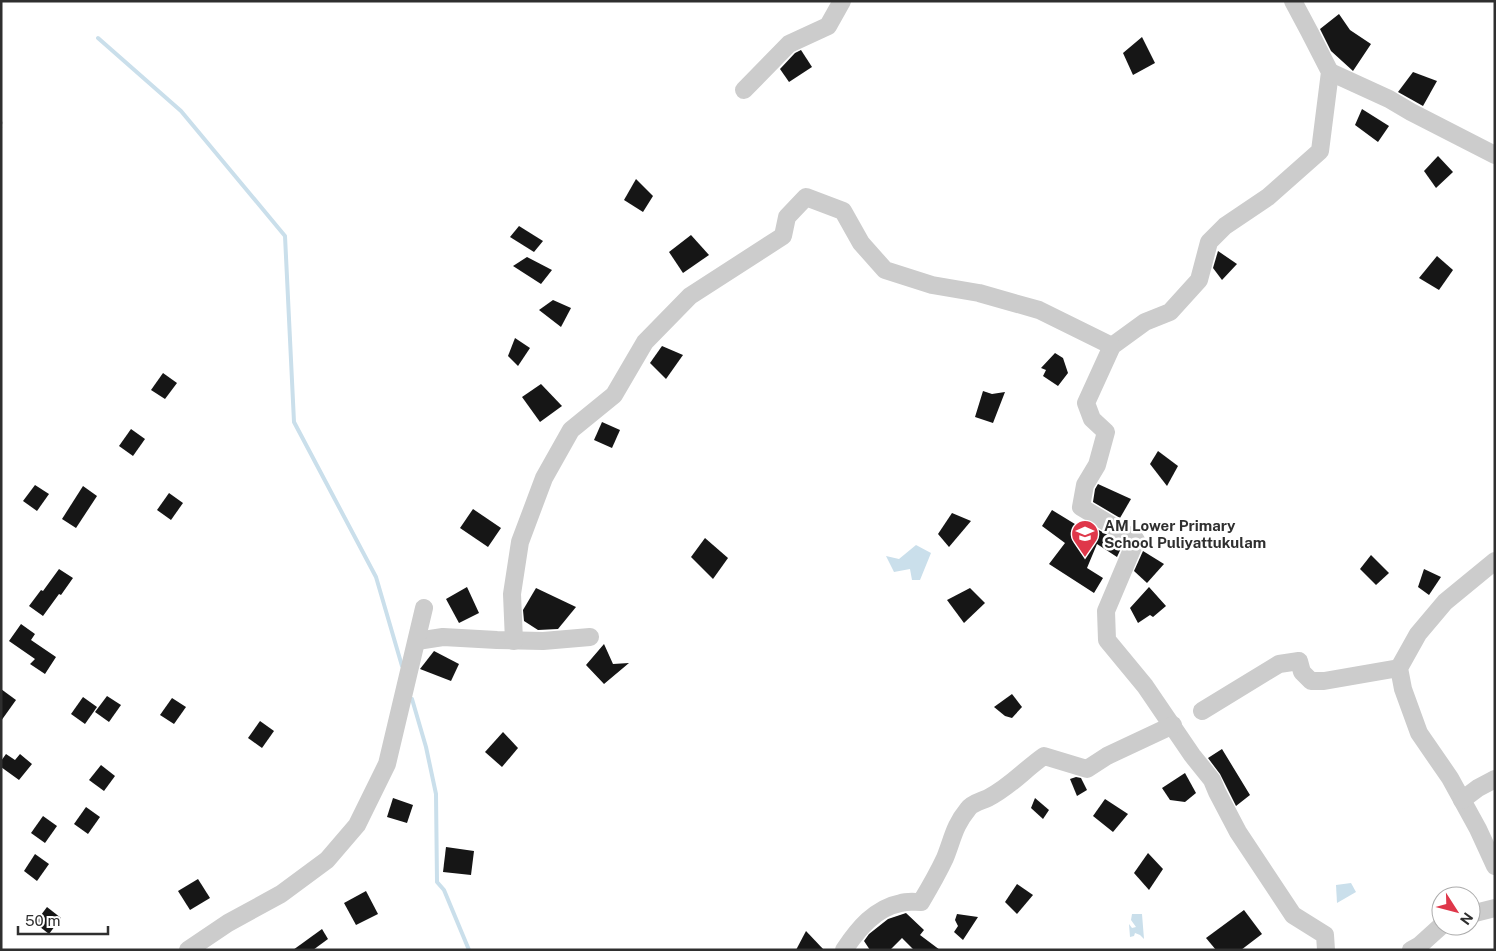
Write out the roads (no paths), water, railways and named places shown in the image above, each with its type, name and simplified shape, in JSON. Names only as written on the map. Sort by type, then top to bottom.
[{"type":"street","points":[[744,90],[789,44],[828,26],[842,1]]},
{"type":"street","points":[[1297,4],[1330,72],[1320,151],[1268,197],[1225,226],[1209,242],[1198,280],[1170,312],[1145,322],[1112,346],[1086,404],[1092,419],[1106,432],[1098,466],[1085,484],[1080,507],[1136,540],[1106,611],[1107,640],[1145,686],[1192,755],[1212,780],[1238,832],[1293,915],[1325,935],[1326,950]]},
{"type":"street","points":[[1330,72],[1389,99],[1495,155]]},
{"type":"street","points":[[514,640],[512,594],[520,542],[544,478],[572,430],[614,396],[645,342],[690,296],[783,236],[787,217],[806,197],[843,211],[861,244],[886,270],[932,285],[979,293],[1039,310],[1112,346]]},
{"type":"street","points":[[1495,561],[1445,602],[1418,634],[1399,668],[1403,689],[1419,733],[1450,778],[1478,829],[1495,866]]},
{"type":"street","points":[[188,950],[228,923],[281,894],[327,860],[357,825],[387,764],[424,608]]},
{"type":"street","points":[[417,641],[443,637],[543,641],[590,637]]},
{"type":"street","points":[[1202,711],[1279,664],[1299,661],[1302,672],[1311,681],[1324,681],[1399,668]]},
{"type":"street","points":[[844,950],[857,930],[879,910],[901,902],[921,902],[936,877],[946,855],[954,829],[970,806],[1002,791],[1020,778],[1029,767],[1044,756],[1088,768],[1107,756],[1173,725]]},
{"type":"street","points":[[1462,800],[1478,788],[1495,779]]},
{"type":"street","points":[[1481,912],[1495,908]]},
{"type":"street","points":[[1411,950],[1431,935]]},
{"type":"water","points":[[916,545],[931,553],[920,580],[912,580],[910,569],[894,572],[886,556],[899,559]]},
{"type":"water","points":[[1351,883],[1356,892],[1337,903],[1336,885]]},
{"type":"water","points":[[1132,914],[1142,914],[1144,939],[1135,933],[1134,936],[1130,937],[1129,924],[1132,928],[1136,927],[1131,920]]},
{"type":"waterway","points":[[98,38],[181,111],[285,236],[294,422],[376,577],[402,666]]},
{"type":"waterway","points":[[412,699],[426,747],[436,794],[437,882],[444,890],[469,950]]},
{"type":"place","name":"AM Lower Primary School Puliyattukulam","points":[[1085,558]]}]
